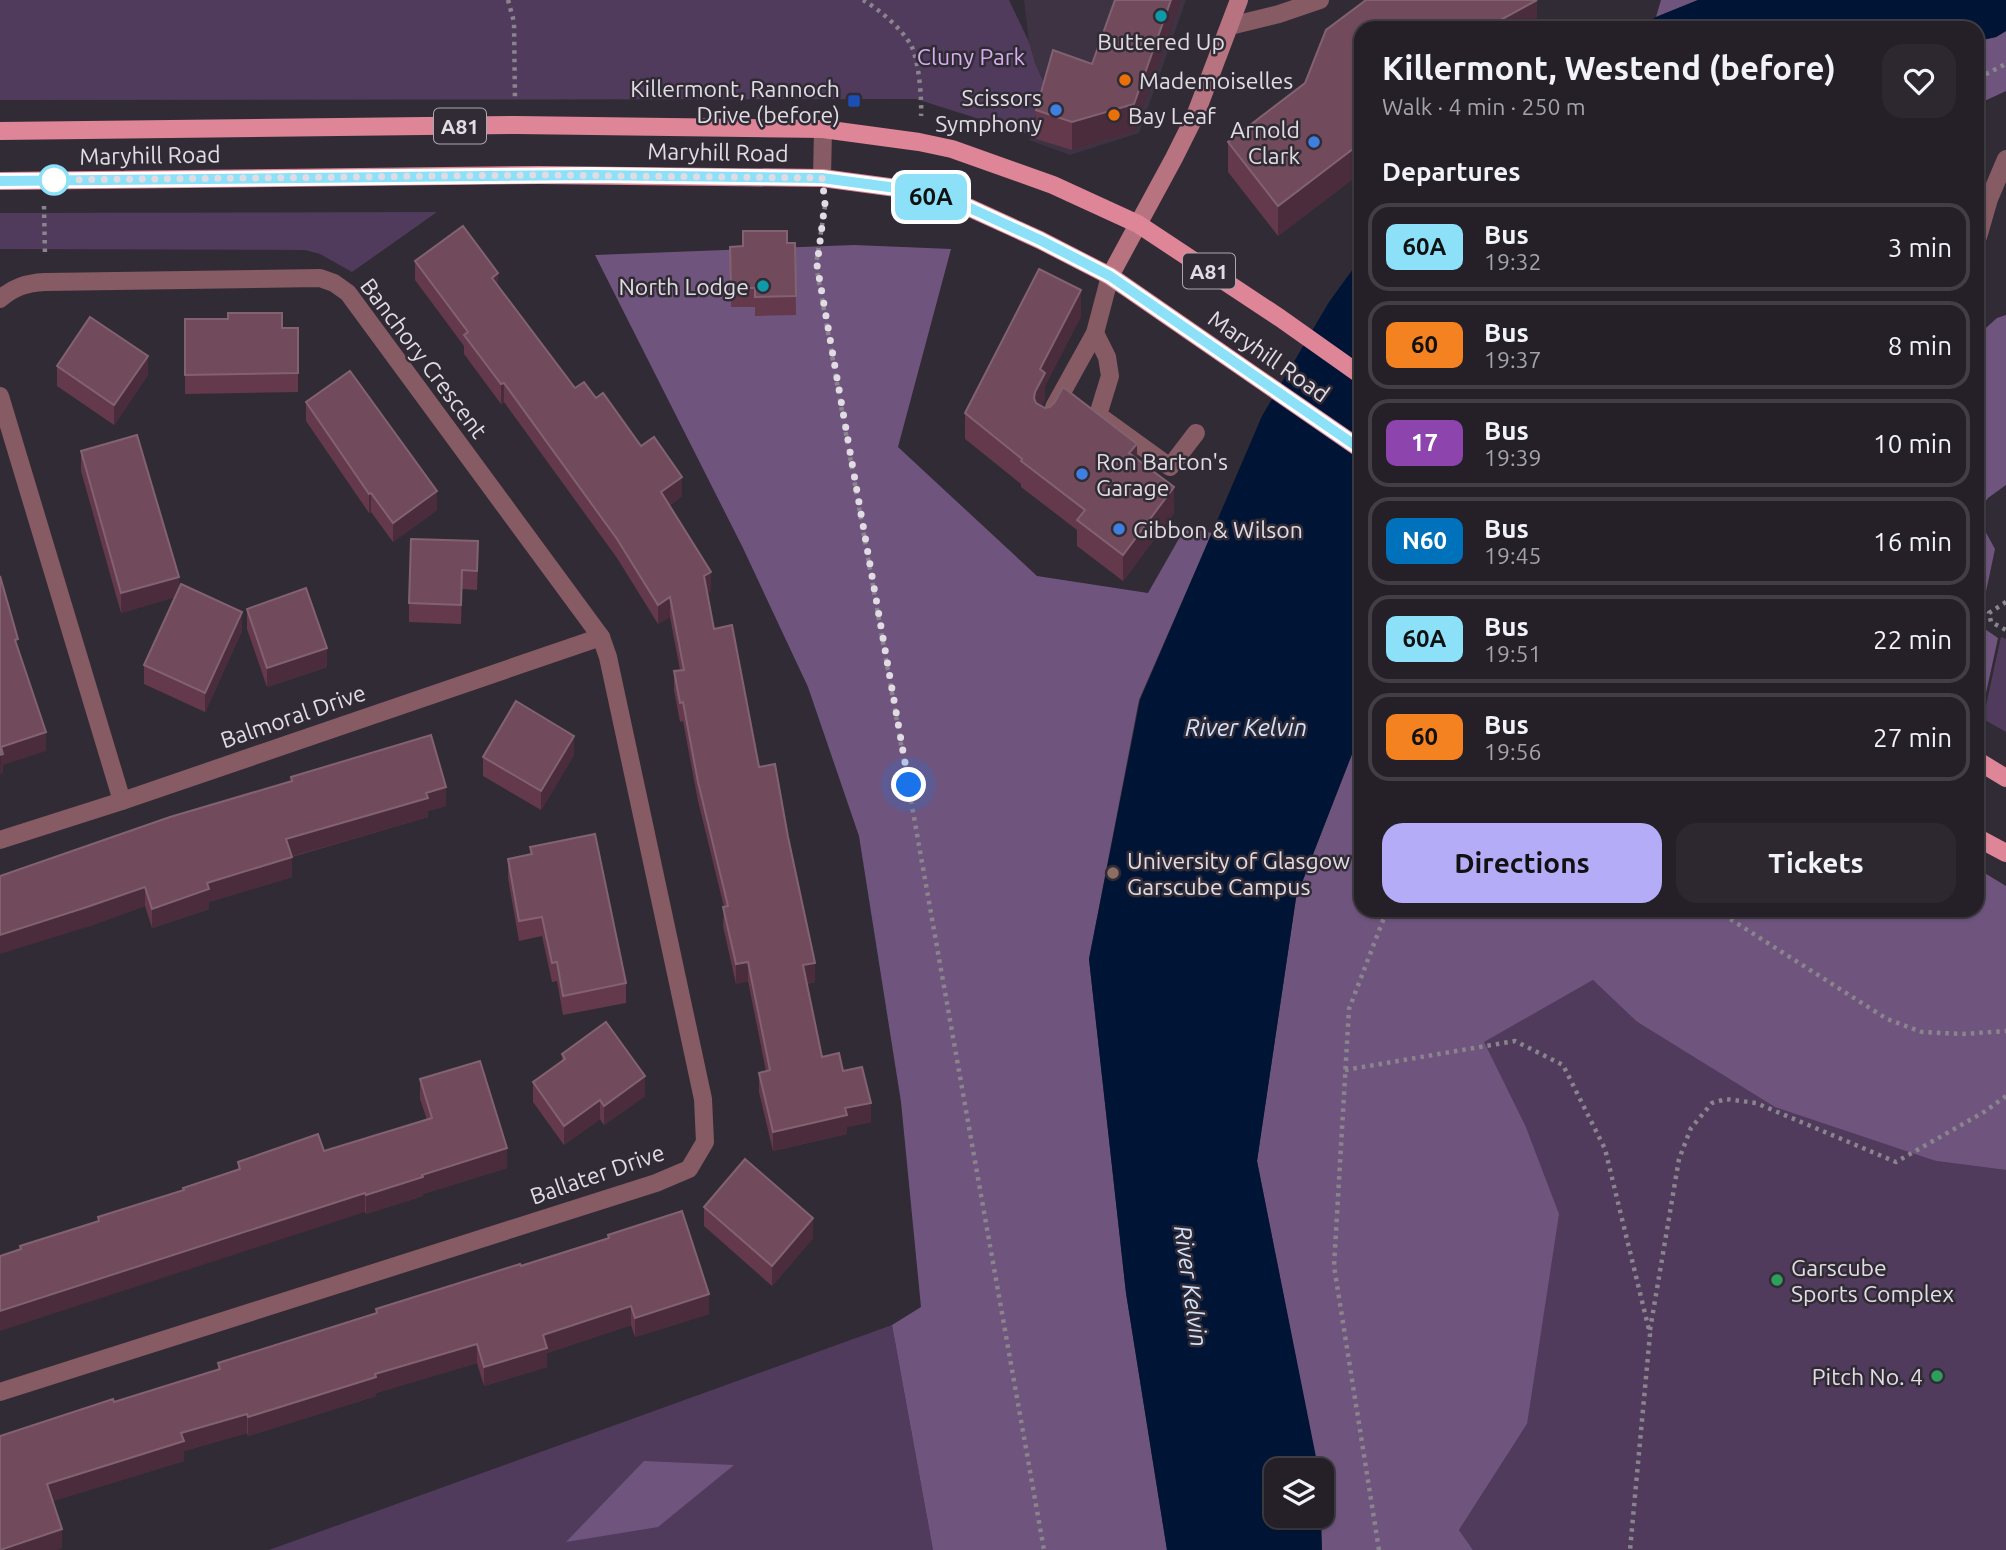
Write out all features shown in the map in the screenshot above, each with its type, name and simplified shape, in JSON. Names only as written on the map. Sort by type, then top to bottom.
[{"type":"main road","name":"Maryhill Road","points":[[0,131],[497,125],[823,129],[919,142],[952,149],[1053,184],[1138,224],[1354,370]]},
{"type":"main road","name":"Maryhill Road","points":[[0,181],[538,175],[822,178],[904,189],[970,208],[1110,276],[1354,444]]},
{"type":"main road","points":[[1984,765],[2006,778]]},
{"type":"main road","points":[[1984,841],[2006,853]]},
{"type":"street","points":[[1045,423],[1095,333],[1110,276],[1195,117],[1239,0]]},
{"type":"street","points":[[1230,26],[1320,0]]},
{"type":"street","points":[[822,178],[823,129]]},
{"type":"street","points":[[1984,216],[2006,159]]},
{"type":"street","name":"Banchory Crescent","points":[[0,299],[13,289],[28,283],[45,282],[320,278],[334,284],[348,293],[601,637]]},
{"type":"street","points":[[1095,333],[1107,357],[1110,376],[1098,415],[1170,467],[1196,432]]},
{"type":"street","points":[[0,396],[122,801]]},
{"type":"street","name":"Balmoral Drive","points":[[0,840],[601,637]]},
{"type":"street","name":"Ballater Drive","points":[[0,1392],[656,1183],[689,1169],[705,1142],[703,1099],[611,671],[601,637]]},
{"type":"path","points":[[508,0],[514,22],[516,108]]},
{"type":"path","points":[[863,0],[895,25],[912,47],[922,95],[919,142]]},
{"type":"path","points":[[1984,75],[2006,64]]},
{"type":"path","points":[[822,178],[825,203],[817,265],[1044,1550]]},
{"type":"path","points":[[44,180],[45,282]]},
{"type":"path","points":[[2006,602],[1989,613],[1991,622],[2006,630]]},
{"type":"path","points":[[1379,1550],[1334,1266],[1349,1009],[1384,917]]},
{"type":"path","points":[[1727,917],[1887,1019],[1922,1032],[1963,1034],[2006,1031]]},
{"type":"path","points":[[1345,1070],[1515,1041],[1563,1066],[1605,1149],[1650,1334]]},
{"type":"path","points":[[1630,1550],[1650,1334],[1679,1159],[1691,1128],[1712,1103],[1726,1099],[1756,1103],[1896,1161],[1984,1112],[2006,1096]]},
{"type":"shaded area","points":[[1024,0],[1186,0],[1139,133],[1070,155],[1029,140],[1045,85],[1029,42]]},
{"type":"shaded area","points":[[1661,0],[1698,0],[1656,17]]},
{"type":"shaded area","points":[[2006,31],[2006,91],[1984,101],[1984,40]]},
{"type":"shaded area","points":[[854,245],[951,249],[898,447],[1037,576],[1148,593],[1185,528],[1212,533],[1139,700],[1089,959],[1126,1293],[1167,1550],[933,1550],[892,1325],[921,1307],[901,1102],[859,836],[808,687],[743,548],[595,255]]},
{"type":"shaded area","points":[[2006,315],[2006,485],[1984,504],[1984,330],[1997,318]]},
{"type":"shaded area","points":[[1984,529],[1995,549],[1984,601]]},
{"type":"shaded area","points":[[1984,628],[1998,638],[1984,702]]},
{"type":"shaded area","points":[[1354,749],[1354,917],[1984,917],[1984,873],[2006,886],[2006,1170],[1936,1161],[1775,1107],[1636,1021],[1593,980],[1484,1042],[1525,1125],[1559,1214],[1527,1424],[1459,1530],[1473,1550],[1322,1550],[1322,1528],[1334,1528],[1334,1458],[1316,1458],[1257,1161],[1296,898]]},
{"type":"shaded area","points":[[644,1461],[734,1465],[658,1527],[566,1542]]},
{"type":"green space","name":"Cluny Park","points":[[0,0],[1009,0],[1045,85],[1030,135],[916,99],[0,100]]},
{"type":"green space","points":[[437,212],[352,272],[320,254],[305,250],[0,249],[0,213]]},
{"type":"green space","points":[[2001,637],[2006,639],[2006,732],[1984,720]]},
{"type":"green space","name":"Garscube Sports Complex","points":[[1593,980],[1636,1021],[1936,1161],[2006,1170],[2006,1550],[1473,1550],[1459,1530],[1527,1424],[1525,1125],[1483,1042]]},
{"type":"green space","points":[[892,1325],[933,1550],[269,1550]]},
{"type":"water","points":[[1698,0],[2006,0],[2006,31],[1984,40],[1984,21],[1649,21]]},
{"type":"water","name":"River Kelvin","points":[[1354,268],[1354,749],[1296,898],[1257,1161],[1316,1458],[1264,1458],[1264,1528],[1321,1528],[1322,1550],[1167,1550],[1126,1293],[1089,959],[1140,700],[1262,416],[1329,302]]},
{"type":"building","points":[[1115,0],[1171,0],[1134,104],[1072,122],[1036,110],[1053,50],[1092,64]]},
{"type":"building","points":[[1366,0],[1537,0],[1499,21],[1354,21],[1354,148],[1278,206],[1228,142],[1305,83],[1326,30]]},
{"type":"building","points":[[463,226],[498,273],[492,278],[575,388],[584,382],[596,398],[603,393],[641,446],[654,437],[682,477],[661,492],[711,572],[704,576],[714,629],[732,625],[759,767],[775,764],[815,963],[803,965],[822,1057],[839,1053],[843,1071],[862,1067],[871,1103],[845,1108],[847,1115],[773,1132],[759,1073],[770,1070],[748,962],[736,964],[723,907],[728,906],[698,782],[683,702],[680,703],[674,671],[684,670],[670,597],[658,605],[617,539],[504,383],[501,384],[464,335],[468,332],[415,261]]},
{"type":"building","name":"North Lodge","points":[[743,231],[787,231],[787,243],[795,243],[796,296],[755,297],[755,288],[731,288],[730,247],[743,246]]},
{"type":"building","points":[[1039,269],[1081,290],[1040,369],[1045,373],[1035,392],[1036,403],[1045,408],[1050,407],[1063,387],[1137,444],[1129,453],[1174,487],[1123,555],[1077,520],[1085,510],[1021,461],[1022,459],[965,413]]},
{"type":"building","points":[[228,313],[282,313],[282,328],[298,328],[298,373],[185,375],[185,319],[228,319]]},
{"type":"building","points":[[90,317],[148,356],[114,405],[57,366]]},
{"type":"building","points":[[350,371],[437,491],[393,523],[371,493],[369,494],[306,402]]},
{"type":"building","points":[[137,435],[179,577],[121,593],[81,451]]},
{"type":"building","points":[[411,539],[478,541],[477,571],[462,570],[461,605],[409,603]]},
{"type":"building","points":[[0,576],[18,639],[15,640],[46,732],[1,747],[3,754],[0,755]]},
{"type":"building","points":[[181,584],[242,612],[205,693],[144,665]]},
{"type":"building","points":[[306,588],[327,648],[267,668],[247,609]]},
{"type":"building","points":[[516,701],[574,736],[541,791],[483,757]]},
{"type":"building","points":[[431,735],[446,787],[426,793],[428,798],[286,839],[292,857],[207,883],[209,889],[152,909],[145,887],[0,935],[0,876],[170,817],[292,781],[291,777]]},
{"type":"building","points":[[595,834],[626,983],[563,996],[557,962],[552,963],[542,917],[519,921],[508,859],[532,854],[530,847]]},
{"type":"building","points":[[606,1022],[645,1076],[604,1106],[600,1100],[564,1126],[533,1082],[565,1059],[562,1054]]},
{"type":"building","points":[[480,1061],[507,1148],[0,1311],[0,1256],[21,1249],[20,1246],[99,1221],[98,1217],[240,1169],[238,1162],[318,1134],[324,1151],[432,1118],[420,1079]]},
{"type":"building","points":[[745,1159],[813,1218],[772,1266],[704,1207]]},
{"type":"building","points":[[682,1211],[709,1294],[635,1318],[631,1306],[543,1335],[547,1348],[484,1367],[477,1344],[375,1374],[376,1377],[248,1417],[247,1414],[181,1433],[184,1441],[47,1484],[62,1529],[0,1550],[0,1436],[113,1399],[114,1402],[220,1369],[218,1363],[377,1313],[376,1309],[609,1238],[608,1235]]},
{"type":"bus line","name":"60A","points":[[0,181],[590,175],[822,178],[904,189],[970,208],[1110,276],[1354,444]]},
{"type":"place","name":"Buttered Up","points":[[1161,16]]},
{"type":"place","name":"Mademoiselles","points":[[1125,80]]},
{"type":"place","name":"Killermont, Rannoch Drive (before)","points":[[854,101]]},
{"type":"place","name":"Scissors Symphony","points":[[1056,110]]},
{"type":"place","name":"Bay Leaf","points":[[1114,115]]},
{"type":"place","name":"Arnold Clark","points":[[1314,142]]},
{"type":"place","name":"North Lodge","points":[[763,286]]},
{"type":"place","name":"Ron Barton's Garage","points":[[1082,474]]},
{"type":"place","name":"Gibbon & Wilson","points":[[1119,529]]},
{"type":"place","name":"University of Glasgow Garscube Campus","points":[[1113,873]]},
{"type":"place","name":"Garscube Sports Complex","points":[[1777,1280]]},
{"type":"place","name":"Pitch No. 4","points":[[1937,1376]]},
{"type":"route","points":[[54,180],[538,175],[822,178],[825,203],[817,265],[909,785]]}]
